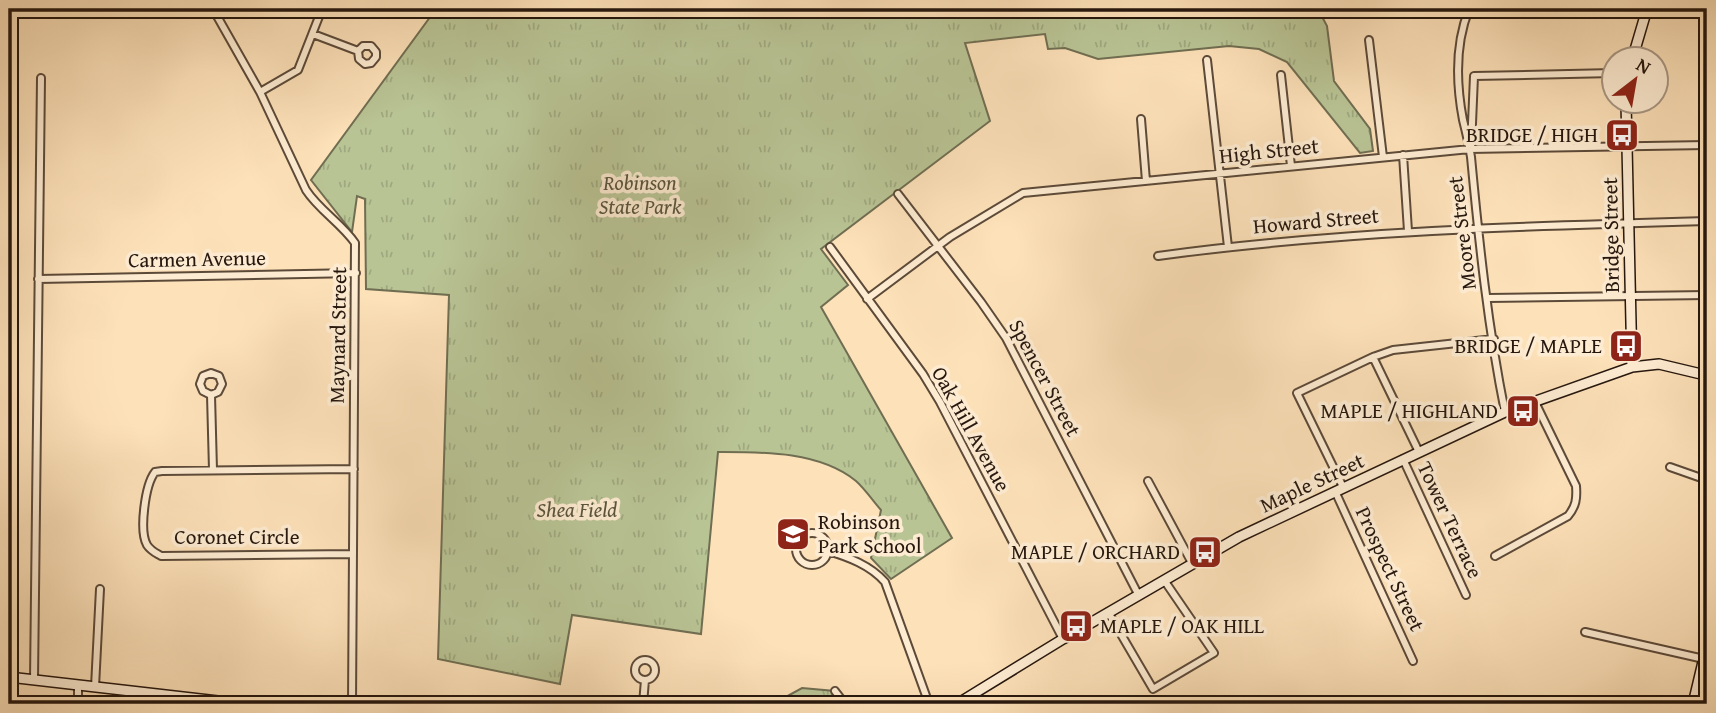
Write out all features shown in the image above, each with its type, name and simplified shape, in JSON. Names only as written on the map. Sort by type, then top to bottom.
[{"type":"main road","points":[[1636,46],[1647,9]]},
{"type":"main road","name":"Bridge Street","points":[[1626,116],[1632,367]]},
{"type":"main road","name":"Maple Street","points":[[957,704],[1138,594],[1239,537],[1505,412],[1632,367],[1659,364],[1707,377]]},
{"type":"main road","points":[[1693,704],[1707,645]]},
{"type":"main road","points":[[9,677],[244,704]]},
{"type":"street","name":"Maynard Street","points":[[213,9],[260,92],[306,190],[316,204],[355,243],[352,704]]},
{"type":"street","points":[[260,92],[294,74],[303,60],[322,9]]},
{"type":"street","name":"Moore Street","points":[[1469,9],[1461,30],[1458,60],[1463,117],[1470,149],[1493,340],[1505,412]]},
{"type":"street","points":[[313,34],[358,51]]},
{"type":"street","points":[[1369,40],[1383,157]]},
{"type":"street","points":[[1208,60],[1228,247]]},
{"type":"street","points":[[1470,149],[1474,76],[1600,73]]},
{"type":"street","points":[[1281,75],[1291,166]]},
{"type":"street","points":[[34,680],[41,78]]},
{"type":"street","points":[[1141,119],[1146,181]]},
{"type":"street","name":"High Street","points":[[867,299],[938,246],[1023,193],[1470,149],[1707,145]]},
{"type":"street","points":[[1403,155],[1408,231]]},
{"type":"street","name":"Spencer Street","points":[[898,194],[1006,338],[1138,594]]},
{"type":"street","name":"Howard Street","points":[[1158,256],[1408,231],[1707,221]]},
{"type":"street","name":"Oak Hill Avenue","points":[[830,247],[923,374],[940,402],[1063,639]]},
{"type":"street","name":"Carmen Avenue","points":[[38,279],[356,273]]},
{"type":"street","points":[[1488,298],[1707,295]]},
{"type":"street","points":[[1419,452],[1373,357],[1404,348],[1493,340]]},
{"type":"street","name":"Prospect Street","points":[[1373,357],[1297,393],[1413,661]]},
{"type":"street","points":[[211,395],[213,470]]},
{"type":"street","points":[[1495,556],[1568,516],[1575,507],[1576,486],[1535,402]]},
{"type":"street","name":"Tower Terrace","points":[[1403,459],[1466,595]]},
{"type":"street","points":[[1671,467],[1707,480]]},
{"type":"street","name":"Coronet Circle","points":[[354,469],[155,472],[146,492],[145,538],[146,544],[157,554],[354,554]]},
{"type":"street","points":[[1148,481],[1192,563]]},
{"type":"street","points":[[813,533],[824,539],[828,551],[821,562],[809,565],[800,560],[796,548],[801,537],[813,533]]},
{"type":"street","points":[[828,551],[857,561],[875,572],[884,582],[929,704]]},
{"type":"street","points":[[1108,612],[1153,689],[1214,653],[1164,580]]},
{"type":"street","points":[[96,687],[100,589]]},
{"type":"street","points":[[1585,632],[1704,659]]},
{"type":"street","points":[[643,704],[645,680]]},
{"type":"street","points":[[78,685],[78,704]]},
{"type":"street","points":[[835,691],[845,704]]},
{"type":"street","points":[[154,704],[155,694]]},
{"type":"green space","name":"Robinson State Park","points":[[436,9],[1318,9],[1327,26],[1334,81],[1370,129],[1373,151],[1360,153],[1287,62],[1259,49],[1229,46],[1098,59],[1065,48],[1048,49],[1045,34],[965,43],[990,121],[821,249],[848,285],[821,307],[952,538],[891,579],[871,558],[881,510],[856,481],[825,464],[790,455],[718,452],[701,634],[572,615],[560,684],[438,659],[449,295],[366,289],[365,199],[357,196],[352,232],[311,180]]},
{"type":"green space","points":[[802,688],[835,691],[844,704],[773,704]]},
{"type":"place","name":"BRIDGE / HIGH","points":[[1622,135]]},
{"type":"place","name":"BRIDGE / MAPLE","points":[[1626,346]]},
{"type":"place","name":"MAPLE / HIGHLAND","points":[[1523,411]]},
{"type":"place","name":"Robinson Park School","points":[[793,534]]},
{"type":"place","name":"MAPLE / ORCHARD","points":[[1205,552]]},
{"type":"place","name":"MAPLE / OAK HILL","points":[[1076,626]]},
{"type":"park label","name":"Shea Field","points":[[577,510]]}]
